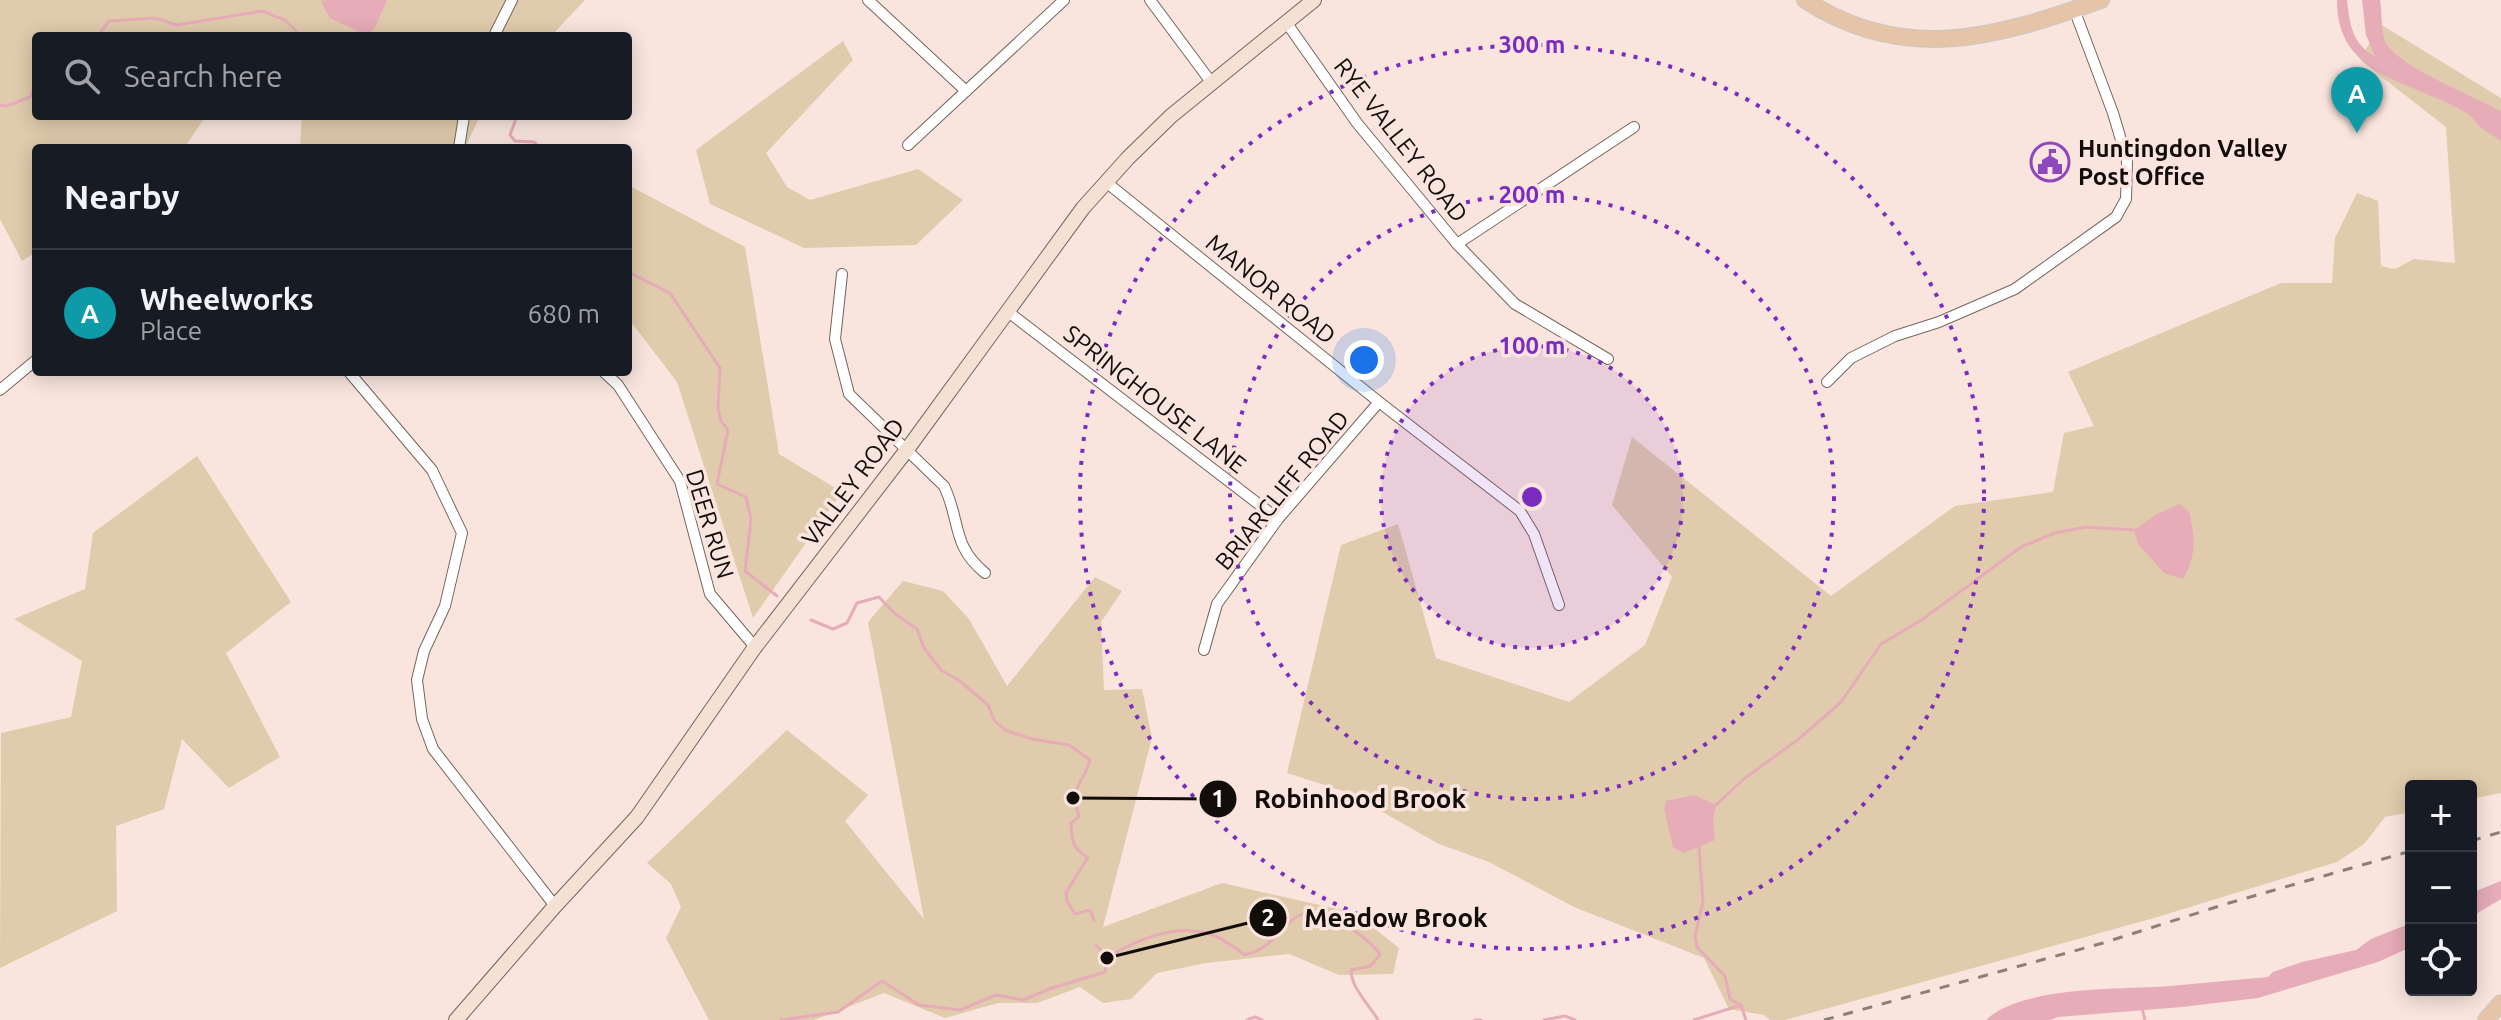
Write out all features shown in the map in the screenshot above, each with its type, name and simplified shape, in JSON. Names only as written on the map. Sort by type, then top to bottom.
[{"type":"main road","name":"VALLEY ROAD","points":[[456,1020],[637,817],[755,647],[906,451],[1056,242],[1106,182],[1158,127],[1314,0]]},
{"type":"main road","points":[[1805,0],[1837,20],[1866,31],[1932,38],[1980,37],[2048,20],[2101,0]]},
{"type":"main road","points":[[2486,1020],[2501,1003]]},
{"type":"street","points":[[496,32],[512,0]]},
{"type":"street","points":[[868,0],[966,91]]},
{"type":"street","points":[[908,145],[1064,0]]},
{"type":"street","points":[[1150,0],[1211,82]]},
{"type":"street","points":[[1827,382],[1851,358],[1895,336],[1939,322],[2015,289],[2116,217],[2126,199],[2127,160],[2074,9]]},
{"type":"street","name":"RYE VALLEY ROAD","points":[[1286,22],[1357,123],[1457,244],[1515,304],[1608,359]]},
{"type":"street","points":[[460,144],[463,120]]},
{"type":"street","points":[[1457,244],[1634,127]]},
{"type":"street","name":"MANOR ROAD","points":[[1106,182],[1520,511],[1534,534],[1559,605]]},
{"type":"street","points":[[842,274],[835,339],[849,394],[944,486],[962,548],[985,573]]},
{"type":"street","name":"SPRINGHOUSE LANE","points":[[1007,311],[1278,519]]},
{"type":"street","points":[[0,390],[32,363]]},
{"type":"street","points":[[352,376],[432,470],[462,533],[445,606],[424,651],[417,680],[422,719],[433,749],[555,906]]},
{"type":"street","name":"DEER RUN","points":[[608,376],[618,385],[680,481],[710,594],[755,647]]},
{"type":"street","name":"BRIARCLIFF ROAD","points":[[1204,650],[1217,604],[1278,519],[1379,402]]},
{"type":"shaded area","points":[[0,0],[585,0],[555,32],[32,32],[32,120],[203,120],[187,144],[32,144],[32,255],[22,261],[0,219]]},
{"type":"shaded area","points":[[387,0],[371,32],[360,32],[330,18],[321,2]]},
{"type":"shaded area","points":[[2337,0],[2347,0],[2351,26],[2357,40],[2375,56],[2366,35],[2362,0],[2380,0],[2383,33],[2389,48],[2417,69],[2501,111],[2501,141],[2480,127],[2468,114],[2364,62],[2350,46],[2340,26]]},
{"type":"shaded area","points":[[2380,24],[2501,98],[2501,793],[2477,798],[2477,780],[2405,780],[2405,813],[2385,817],[2364,844],[2337,862],[2154,918],[1785,1020],[1770,1020],[1764,1015],[1729,1009],[1704,958],[1574,907],[1489,862],[1439,844],[1349,793],[1287,773],[1341,545],[1398,524],[1436,658],[1569,702],[1645,645],[1672,577],[1612,505],[1632,437],[1831,596],[1955,506],[2053,492],[2064,433],[2094,426],[2068,372],[2281,283],[2332,283],[2335,238],[2357,193],[2378,201],[2381,266],[2395,269],[2414,259],[2455,263],[2446,127],[2360,60]]},
{"type":"shaded area","points":[[843,41],[853,60],[766,153],[787,187],[810,200],[918,169],[963,200],[916,245],[804,248],[710,204],[696,150]]},
{"type":"shaded area","points":[[302,120],[478,120],[467,144],[300,144]]},
{"type":"shaded area","points":[[632,187],[745,247],[779,454],[842,492],[753,618],[677,382],[632,323]]},
{"type":"shaded area","points":[[197,456],[291,602],[226,653],[280,757],[229,788],[182,739],[164,809],[116,826],[117,911],[0,968],[1,733],[71,717],[82,661],[14,619],[85,589],[93,533]]},
{"type":"shaded area","points":[[2180,504],[2189,512],[2193,538],[2193,553],[2183,579],[2164,573],[2138,544],[2134,530],[2157,514]]},
{"type":"shaded area","points":[[1095,577],[1122,591],[1101,622],[1104,690],[1142,689],[1152,738],[1103,927],[1222,883],[1355,913],[1399,948],[1393,974],[1339,975],[1289,954],[1206,963],[1157,973],[1131,999],[1103,1003],[1080,987],[1037,1003],[998,1003],[945,1018],[884,993],[814,1020],[709,1020],[666,938],[681,907],[671,884],[647,863],[787,730],[868,795],[845,821],[924,919],[868,622],[903,581],[943,591],[969,619],[1007,686]]},
{"type":"shaded area","points":[[1694,795],[1716,805],[1713,820],[1715,840],[1684,853],[1673,847],[1664,808],[1666,801]]},
{"type":"shaded area","points":[[2501,881],[2501,899],[2477,913],[2477,891]]},
{"type":"shaded area","points":[[2405,925],[2405,950],[2378,962],[2258,998],[2050,1020],[1986,1020],[2023,1000],[2074,991],[2268,977],[2273,972],[2302,962],[2356,950],[2371,939]]},
{"type":"waterway","points":[[101,32],[109,21],[155,18],[177,25],[262,11],[285,20],[297,32]]},
{"type":"waterway","points":[[0,105],[7,106],[30,97],[32,92]]},
{"type":"waterway","points":[[516,120],[510,135],[515,141],[536,144]]},
{"type":"waterway","points":[[632,274],[670,293],[720,368],[718,408],[721,421],[728,430],[717,484],[746,497],[751,519],[745,571],[777,596]]},
{"type":"waterway","points":[[1716,805],[1841,702],[1881,644],[1920,621],[2021,547],[2055,533],[2086,527],[2134,530]]},
{"type":"waterway","points":[[811,620],[833,629],[847,623],[857,603],[879,597],[895,614],[917,629],[924,648],[941,670],[960,681],[988,705],[994,720],[1005,730],[1032,739],[1069,745],[1090,760],[1076,791],[1079,817],[1071,823],[1074,844],[1088,857],[1066,893],[1075,914],[1090,910],[1094,920]]},
{"type":"waterway","points":[[1699,847],[1703,902],[1695,936],[1697,947],[1725,976],[1730,999],[1741,1005]]},
{"type":"waterway","points":[[1107,958],[1155,935],[1181,931],[1212,935],[1245,955],[1262,948],[1300,915],[1320,914],[1355,931],[1380,954],[1371,966],[1351,970],[1357,990],[1378,1020]]},
{"type":"waterway","points":[[1096,945],[1107,958]]},
{"type":"waterway","points":[[781,1020],[838,1012],[882,981],[919,1005],[960,1010],[996,995],[1023,1000],[1105,972],[1107,958]]},
{"type":"waterway","points":[[1741,1005],[1746,1020]]},
{"type":"waterway","points":[[1694,1020],[1741,1005]]},
{"type":"waterway","points":[[2142,1008],[2145,1020]]},
{"type":"waterway","points":[[1544,1020],[1565,1016],[1575,1020]]},
{"type":"waterway","points":[[1247,1020],[1255,1017],[1262,1020]]},
{"type":"waterway","points":[[1475,1020],[1481,1020]]},
{"type":"railway","points":[[2477,839],[2501,832]]},
{"type":"railway","points":[[1824,1020],[2103,943],[2408,852]]},
{"type":"place","name":"Wheelworks","points":[[2357,133]]},
{"type":"place","name":"Huntingdon Valley Post Office","points":[[2050,162]]},
{"type":"place","name":"Robinhood Brook","points":[[1073,798]]},
{"type":"place","name":"Meadow Brook","points":[[1107,958]]}]
